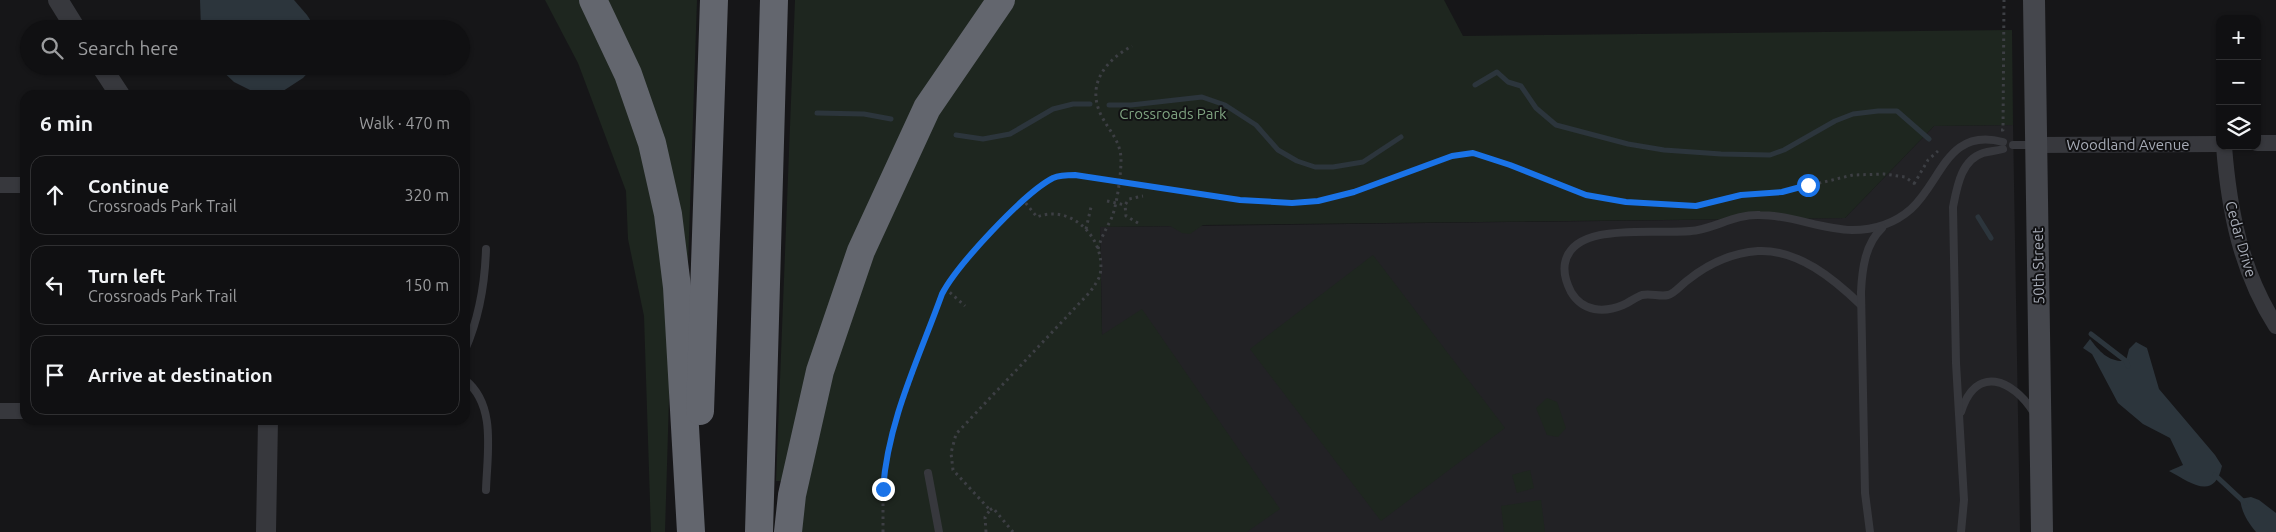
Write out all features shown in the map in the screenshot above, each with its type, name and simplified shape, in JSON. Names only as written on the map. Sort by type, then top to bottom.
[{"type":"highway","points":[[593,0],[628,74],[652,143],[668,214],[677,287],[691,532]]},
{"type":"highway","points":[[696,532],[714,0]]},
{"type":"highway","points":[[759,532],[774,0]]},
{"type":"highway","points":[[788,532],[792,495],[820,371],[860,251],[927,108],[1000,0]]},
{"type":"main road","name":"50th Street","points":[[2034,0],[2042,532]]},
{"type":"street","points":[[58,0],[70,20]]},
{"type":"street","points":[[107,75],[117,90]]},
{"type":"street","points":[[2261,143],[2276,143]]},
{"type":"street","name":"Woodland Avenue","points":[[2036,145],[2216,144]]},
{"type":"street","name":"Cedar Drive","points":[[2224,150],[2232,216],[2240,250],[2252,282],[2276,326]]},
{"type":"street","points":[[0,185],[20,185]]},
{"type":"street","points":[[0,411],[20,411]]},
{"type":"street","points":[[266,532],[268,425]]},
{"type":"lane","points":[[1870,532],[1865,493],[1861,305],[1862,274],[1869,246],[1874,235],[1911,208],[1950,155],[1962,145],[1976,140],[1990,139],[2003,145],[1974,158],[1967,166],[1957,186],[1953,207],[1959,418],[1964,500],[1961,532]]},
{"type":"lane","points":[[2014,144],[2036,145]]},
{"type":"lane","points":[[1861,305],[1811,266],[1781,253],[1760,251],[1740,253],[1717,261],[1701,270],[1669,295],[1640,296],[1612,309],[1595,310],[1585,307],[1574,296],[1566,279],[1565,262],[1570,253],[1579,244],[1591,237],[1616,233],[1697,230],[1740,216],[1760,215],[1789,218],[1819,226],[1852,230],[1874,229],[1886,225]]},
{"type":"lane","points":[[470,336],[479,310],[486,272],[486,249]]},
{"type":"lane","points":[[1959,418],[1966,396],[1974,388],[1993,381],[2010,386],[2027,401],[2037,418],[2041,431]]},
{"type":"lane","points":[[470,384],[486,412],[486,490]]},
{"type":"lane","points":[[928,473],[940,532]]},
{"type":"path","points":[[2003,130],[2004,0]]},
{"type":"path","points":[[1013,532],[993,508],[990,510],[953,470],[951,453],[956,434],[1090,292],[1100,272],[1098,249],[1112,215],[1121,163],[1119,143],[1101,114],[1097,87],[1101,75],[1111,59],[1132,46]]},
{"type":"path","points":[[883,532],[883,489],[888,442],[945,288],[952,275],[1024,201],[1043,184],[1064,175],[1118,181],[1240,200],[1277,203],[1303,202],[1354,192],[1452,156],[1473,153],[1510,165],[1586,195],[1657,205],[1696,206],[1741,195],[1782,192],[1853,175],[1884,174],[1905,177],[1915,184],[1910,192]]},
{"type":"path","points":[[1138,223],[1126,216],[1125,205],[1129,199],[1143,196]]},
{"type":"path","points":[[1024,201],[1038,217],[1061,214],[1086,229],[1098,249]]},
{"type":"path","points":[[1107,201],[1125,205]]},
{"type":"path","points":[[1086,229],[1091,207]]},
{"type":"path","points":[[945,288],[965,306]]},
{"type":"path","points":[[986,532],[985,517],[990,510]]},
{"type":"shaded area","points":[[200,0],[294,0],[310,20],[201,20]]},
{"type":"shaded area","points":[[227,75],[306,75],[285,90],[250,90],[234,82]]},
{"type":"shaded area","points":[[2013,125],[2020,532],[1106,532],[1100,227],[1845,218],[1934,126]]},
{"type":"shaded area","points":[[2090,339],[2109,358],[2120,361],[2126,361],[2129,349],[2136,342],[2147,348],[2159,389],[2215,455],[2222,466],[2213,484],[2200,486],[2193,484],[2169,471],[2183,465],[2170,438],[2143,424],[2118,403],[2092,354],[2083,348]]},
{"type":"shaded area","points":[[2251,497],[2259,500],[2276,513],[2276,532],[2256,532],[2250,524],[2240,499]]},
{"type":"green space","points":[[545,0],[584,0],[635,124],[654,207],[665,284],[670,365],[665,532],[651,532],[644,316],[628,239],[626,191],[578,63]]},
{"type":"green space","points":[[604,0],[697,0],[687,295]]},
{"type":"green space","points":[[795,0],[986,0],[940,68],[784,481],[776,481]]},
{"type":"green space","name":"Crossroads Park","points":[[1009,0],[1444,0],[1463,36],[2012,30],[2013,125],[1934,126],[1845,218],[1203,225],[1190,234],[1182,233],[1170,226],[1100,227],[1102,335],[1142,309],[1280,509],[1247,532],[795,532],[802,484],[851,301],[924,135]]},
{"type":"green space","points":[[1373,255],[1505,428],[1381,521],[1250,349]]},
{"type":"green space","points":[[1547,398],[1557,402],[1566,428],[1558,437],[1547,435],[1536,408]]},
{"type":"green space","points":[[1530,470],[1534,488],[1517,493],[1512,475]]},
{"type":"green space","points":[[1541,500],[1545,532],[1504,532],[1501,506]]},
{"type":"waterway","points":[[1475,85],[1497,72],[1508,82],[1521,86],[1536,108],[1556,125],[1628,144],[1664,150],[1770,155],[1784,150],[1835,121],[1853,114],[1878,111],[1897,111],[1929,139]]},
{"type":"waterway","points":[[1109,105],[1131,105],[1202,97],[1225,105],[1256,125],[1278,150],[1297,161],[1315,167],[1333,167],[1363,162],[1401,137]]},
{"type":"waterway","points":[[956,135],[983,139],[1010,134],[1053,109],[1073,104],[1090,104]]},
{"type":"waterway","points":[[817,113],[864,114],[891,119]]},
{"type":"waterway","points":[[1978,217],[1991,238]]},
{"type":"waterway","points":[[2091,334],[2126,361],[2128,366]]},
{"type":"waterway","points":[[2215,475],[2245,503]]},
{"type":"route","points":[[883,489],[888,442],[896,417],[942,294],[952,275],[1026,198],[1055,177],[1075,175],[1240,200],[1292,203],[1318,201],[1354,192],[1452,156],[1473,153],[1510,165],[1586,195],[1657,205],[1696,206],[1741,195],[1782,192],[1808,185]]}]
